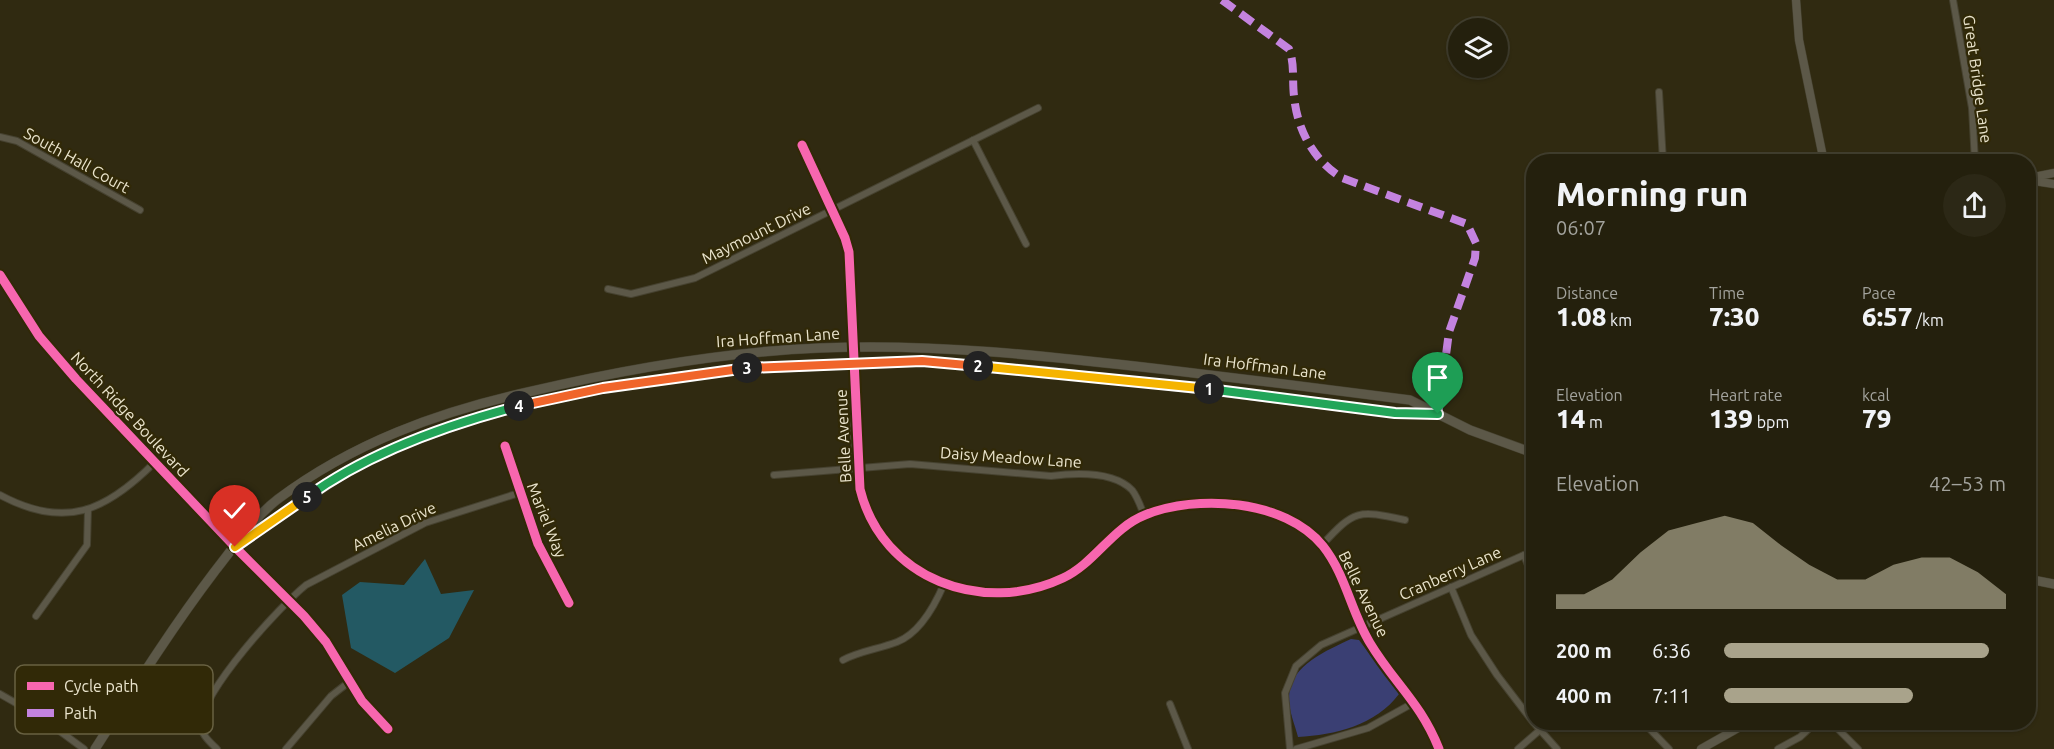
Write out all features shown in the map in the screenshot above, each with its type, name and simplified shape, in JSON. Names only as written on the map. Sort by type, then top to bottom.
[{"type":"main road","name":"Ira Hoffman Lane","points":[[148,665],[166,636],[251,523],[279,499],[351,452],[397,430],[497,398],[614,371],[704,357],[854,347],[991,350],[1410,400],[1470,430],[1526,450]]},
{"type":"main road","name":"Ira Hoffman Lane","points":[[235,547],[316,491],[392,449],[513,408],[603,388],[729,370],[922,361],[1046,371],[1395,413],[1438,414]]},
{"type":"main road","points":[[2036,581],[2054,584]]},
{"type":"main road","name":"Ira Hoffman Lane","points":[[95,749],[104,734]]},
{"type":"street","points":[[1796,0],[1799,40],[1822,154]]},
{"type":"street","name":"Great Bridge Lane","points":[[1953,0],[1972,108],[1975,154]]},
{"type":"street","points":[[1659,92],[1663,154]]},
{"type":"street","name":"Maymount Drive","points":[[608,289],[631,294],[688,280],[1038,108]]},
{"type":"street","name":"South Hall Court","points":[[0,137],[17,141],[140,210]]},
{"type":"street","points":[[974,140],[1026,244]]},
{"type":"street","name":"Belle Avenue","points":[[802,145],[849,252],[855,364],[857,467],[863,502],[879,532],[909,565],[944,584],[974,593],[993,594],[1036,589],[1073,572],[1120,529],[1144,515],[1185,503],[1212,503],[1259,509],[1290,520],[1322,545],[1337,568],[1362,627],[1377,653],[1415,702],[1439,749]]},
{"type":"street","points":[[2036,177],[2054,173]]},
{"type":"street","points":[[2036,181],[2054,184]]},
{"type":"street","name":"North Ridge Boulevard","points":[[0,275],[39,336],[154,463],[288,599],[326,642],[349,682],[388,729]]},
{"type":"street","name":"Mariel Way","points":[[504,446],[538,544],[569,603]]},
{"type":"street","points":[[0,495],[18,504],[41,511],[67,513],[88,509],[110,501],[130,488],[154,463]]},
{"type":"street","name":"Daisy Meadow Lane","points":[[774,475],[910,464],[1006,473],[1101,477],[1119,481],[1133,491],[1144,515]]},
{"type":"street","name":"Amelia Drive","points":[[213,696],[242,652],[288,599],[306,585],[425,523],[519,493]]},
{"type":"street","points":[[36,616],[87,545],[88,509]]},
{"type":"street","points":[[1322,545],[1345,520],[1358,514],[1374,514],[1405,520]]},
{"type":"street","points":[[1524,555],[1526,560]]},
{"type":"street","name":"Cranberry Lane","points":[[1290,749],[1284,693],[1296,666],[1321,645],[1524,555]]},
{"type":"street","points":[[843,660],[901,641],[920,625],[936,602],[944,584]]},
{"type":"street","points":[[1451,587],[1471,635],[1497,675],[1526,712]]},
{"type":"street","points":[[286,749],[331,696],[349,682]]},
{"type":"street","points":[[0,693],[15,702]]},
{"type":"street","points":[[1296,749],[1368,728],[1415,702]]},
{"type":"street","points":[[1170,704],[1188,749]]},
{"type":"street","points":[[1518,749],[1540,730],[1557,749]]},
{"type":"street","points":[[1651,730],[1669,749]]},
{"type":"street","points":[[1701,749],[1734,730]]},
{"type":"street","points":[[1778,749],[1800,737],[1808,730]]},
{"type":"street","points":[[1839,730],[1858,749]]},
{"type":"street","points":[[64,734],[84,749]]},
{"type":"street","name":"Amelia Drive","points":[[204,734],[217,749]]},
{"type":"shaded area","points":[[425,559],[441,594],[474,590],[449,638],[395,673],[351,648],[342,595],[360,582],[404,585]]},
{"type":"shaded area","points":[[1351,639],[1359,640],[1399,694],[1390,705],[1367,721],[1340,731],[1298,737],[1289,701],[1291,685],[1303,667],[1312,660]]},
{"type":"marked path","points":[[1222,0],[1289,49],[1296,108],[1303,132],[1315,153],[1332,171],[1342,178],[1467,224],[1476,243],[1475,258],[1449,332],[1438,415]]},
{"type":"cycle path","points":[[802,145],[845,238],[849,252],[860,489],[872,520],[890,546],[913,567],[940,582],[969,590],[1001,593],[1032,589],[1063,578],[1085,564],[1133,521],[1166,508],[1189,504],[1239,505],[1286,518],[1307,530],[1331,557],[1363,631],[1379,657],[1416,706],[1439,749]]},
{"type":"cycle path","points":[[0,275],[39,336],[76,379],[235,547],[304,616],[326,642],[362,701],[388,729]]},
{"type":"cycle path","points":[[505,446],[538,544],[569,603]]},
{"type":"route","points":[[235,547],[348,471],[392,449],[468,421],[532,403],[603,388],[729,370],[814,364],[922,361],[1046,371],[1205,388],[1395,413],[1438,414]]}]
